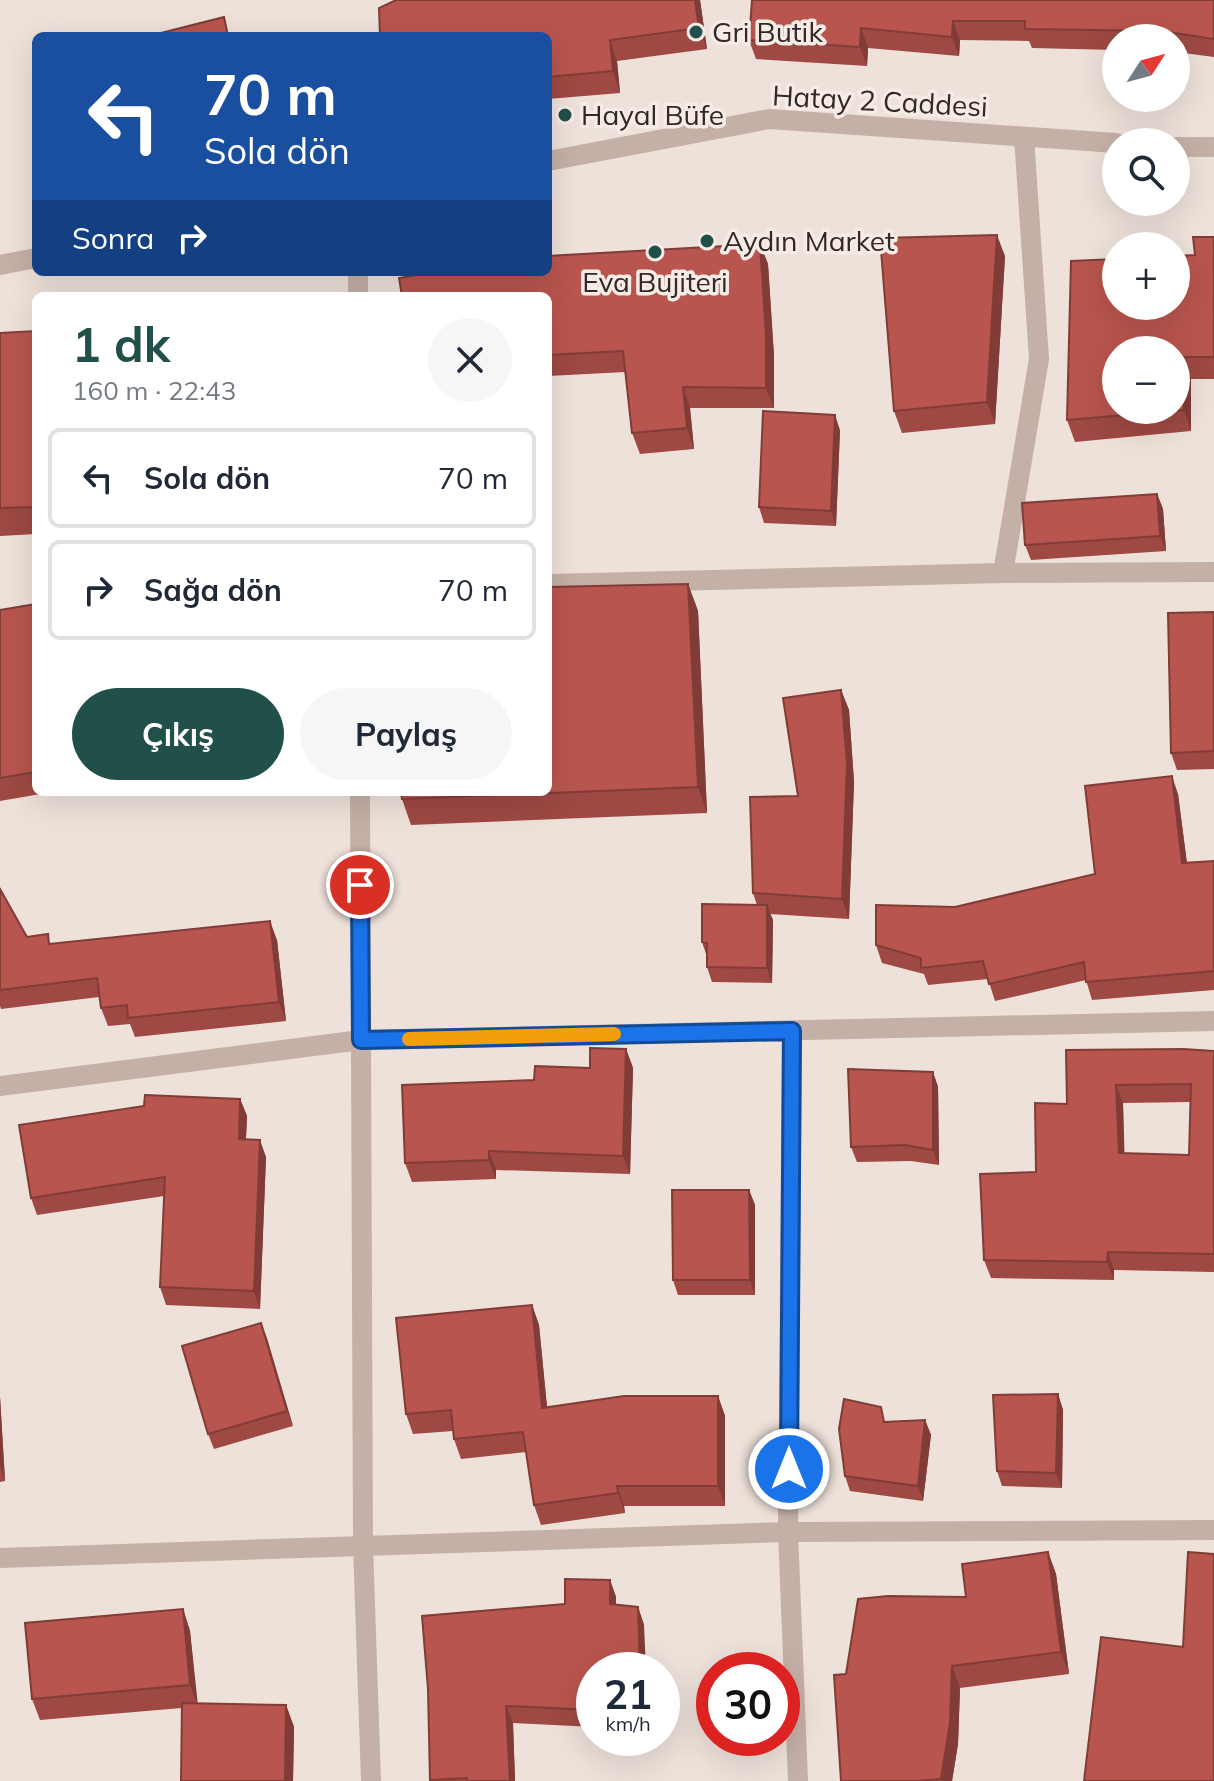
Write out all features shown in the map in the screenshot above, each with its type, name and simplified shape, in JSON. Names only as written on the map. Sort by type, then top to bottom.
[{"type":"street","name":"Hatay 2 Caddesi","points":[[552,160],[769,119],[1102,142]]},
{"type":"street","points":[[1003,573],[1039,359],[1024,137]]},
{"type":"street","points":[[1190,147],[1214,147]]},
{"type":"street","points":[[0,265],[32,259]]},
{"type":"street","points":[[552,584],[1003,573],[1214,572]]},
{"type":"street","points":[[360,796],[363,1545],[371,1781]]},
{"type":"street","points":[[0,1086],[361,1040],[1214,1021]]},
{"type":"street","points":[[792,1031],[788,1532],[798,1781]]},
{"type":"street","points":[[0,1558],[788,1532],[1214,1530]]},
{"type":"building","points":[[396,0],[695,0],[699,28],[610,40],[613,71],[552,77],[552,32],[380,32],[379,8]]},
{"type":"building","points":[[752,0],[1214,0],[1214,39],[1190,35],[1190,24],[1102,24],[1102,30],[1025,29],[1025,21],[953,21],[952,37],[861,28],[860,47],[749,40]]},
{"type":"building","points":[[224,17],[227,32],[165,32]]},
{"type":"building","points":[[997,235],[987,402],[894,411],[880,238]]},
{"type":"building","points":[[1193,237],[1214,237],[1214,357],[1190,357],[1190,336],[1102,336],[1102,417],[1067,420],[1071,261],[1102,260],[1102,320],[1190,320],[1190,255],[1195,255]]},
{"type":"building","points":[[760,244],[766,388],[683,387],[687,428],[632,433],[623,351],[552,355],[552,292],[401,292],[399,278],[411,276],[552,276],[552,256]]},
{"type":"building","points":[[32,331],[32,507],[0,508],[0,333]]},
{"type":"building","points":[[763,411],[835,415],[831,511],[759,507]]},
{"type":"building","points":[[1157,494],[1160,536],[1025,545],[1022,503]]},
{"type":"building","points":[[688,584],[698,787],[552,793],[552,587]]},
{"type":"building","points":[[32,605],[32,773],[0,778],[0,610]]},
{"type":"building","points":[[1214,612],[1214,751],[1171,753],[1168,613]]},
{"type":"building","points":[[841,690],[847,763],[842,899],[753,893],[750,797],[798,796],[783,698]]},
{"type":"building","points":[[1172,776],[1182,863],[1214,861],[1214,971],[1086,982],[1084,962],[989,984],[983,961],[921,968],[921,958],[876,945],[876,905],[955,907],[1095,874],[1085,786]]},
{"type":"building","points":[[402,796],[476,796],[402,799]]},
{"type":"building","points":[[0,889],[27,937],[48,934],[49,944],[270,921],[279,1002],[128,1018],[127,1005],[101,1008],[97,978],[0,990]]},
{"type":"building","points":[[702,904],[767,905],[767,968],[707,967],[707,943],[702,942]]},
{"type":"building","points":[[590,1048],[626,1049],[623,1156],[489,1151],[489,1160],[405,1163],[402,1085],[534,1080],[535,1066],[590,1068]]},
{"type":"building","points":[[1066,1050],[1214,1051],[1214,1254],[1108,1252],[1107,1262],[984,1260],[980,1174],[1036,1172],[1035,1103],[1067,1104]],"holes":[[[1191,1084],[1189,1155],[1119,1153],[1116,1085]]]},
{"type":"building","points":[[848,1069],[933,1072],[933,1150],[905,1145],[851,1147]]},
{"type":"building","points":[[145,1095],[240,1099],[239,1139],[260,1140],[254,1291],[160,1287],[165,1177],[31,1198],[19,1125],[144,1106]]},
{"type":"building","points":[[672,1190],[749,1190],[750,1280],[673,1280]]},
{"type":"building","points":[[532,1305],[542,1408],[624,1396],[718,1396],[718,1486],[617,1486],[618,1493],[534,1505],[523,1432],[454,1439],[451,1410],[406,1414],[396,1318]]},
{"type":"building","points":[[261,1323],[287,1411],[208,1434],[182,1346]]},
{"type":"building","points":[[1058,1394],[1056,1473],[997,1471],[993,1395]]},
{"type":"building","points":[[844,1399],[881,1407],[884,1422],[925,1420],[918,1486],[845,1476],[839,1429]]},
{"type":"building","points":[[1048,1552],[1061,1652],[952,1666],[950,1722],[941,1779],[841,1781],[834,1675],[846,1674],[858,1599],[888,1596],[966,1597],[962,1564]]},
{"type":"building","points":[[1188,1552],[1214,1554],[1214,1781],[1084,1781],[1101,1637],[1183,1647]]},
{"type":"building","points":[[565,1579],[610,1580],[610,1604],[638,1607],[639,1652],[576,1652],[576,1709],[506,1706],[510,1781],[467,1781],[467,1778],[430,1780],[428,1689],[422,1616],[565,1604]]},
{"type":"building","points":[[183,1609],[190,1685],[32,1699],[25,1623]]},
{"type":"building","points":[[182,1703],[286,1705],[285,1781],[181,1781]]},
{"type":"slow traffic","points":[[409,1039],[614,1034]]},
{"type":"place","name":"Gri Butik","points":[[696,32]]},
{"type":"place","name":"Hayal Büfe","points":[[565,115]]},
{"type":"place","name":"Aydın Market","points":[[707,241]]},
{"type":"place","name":"Eva Bujiteri","points":[[655,252]]},
{"type":"route","points":[[360,885],[361,1040],[792,1031],[789,1469]]}]
